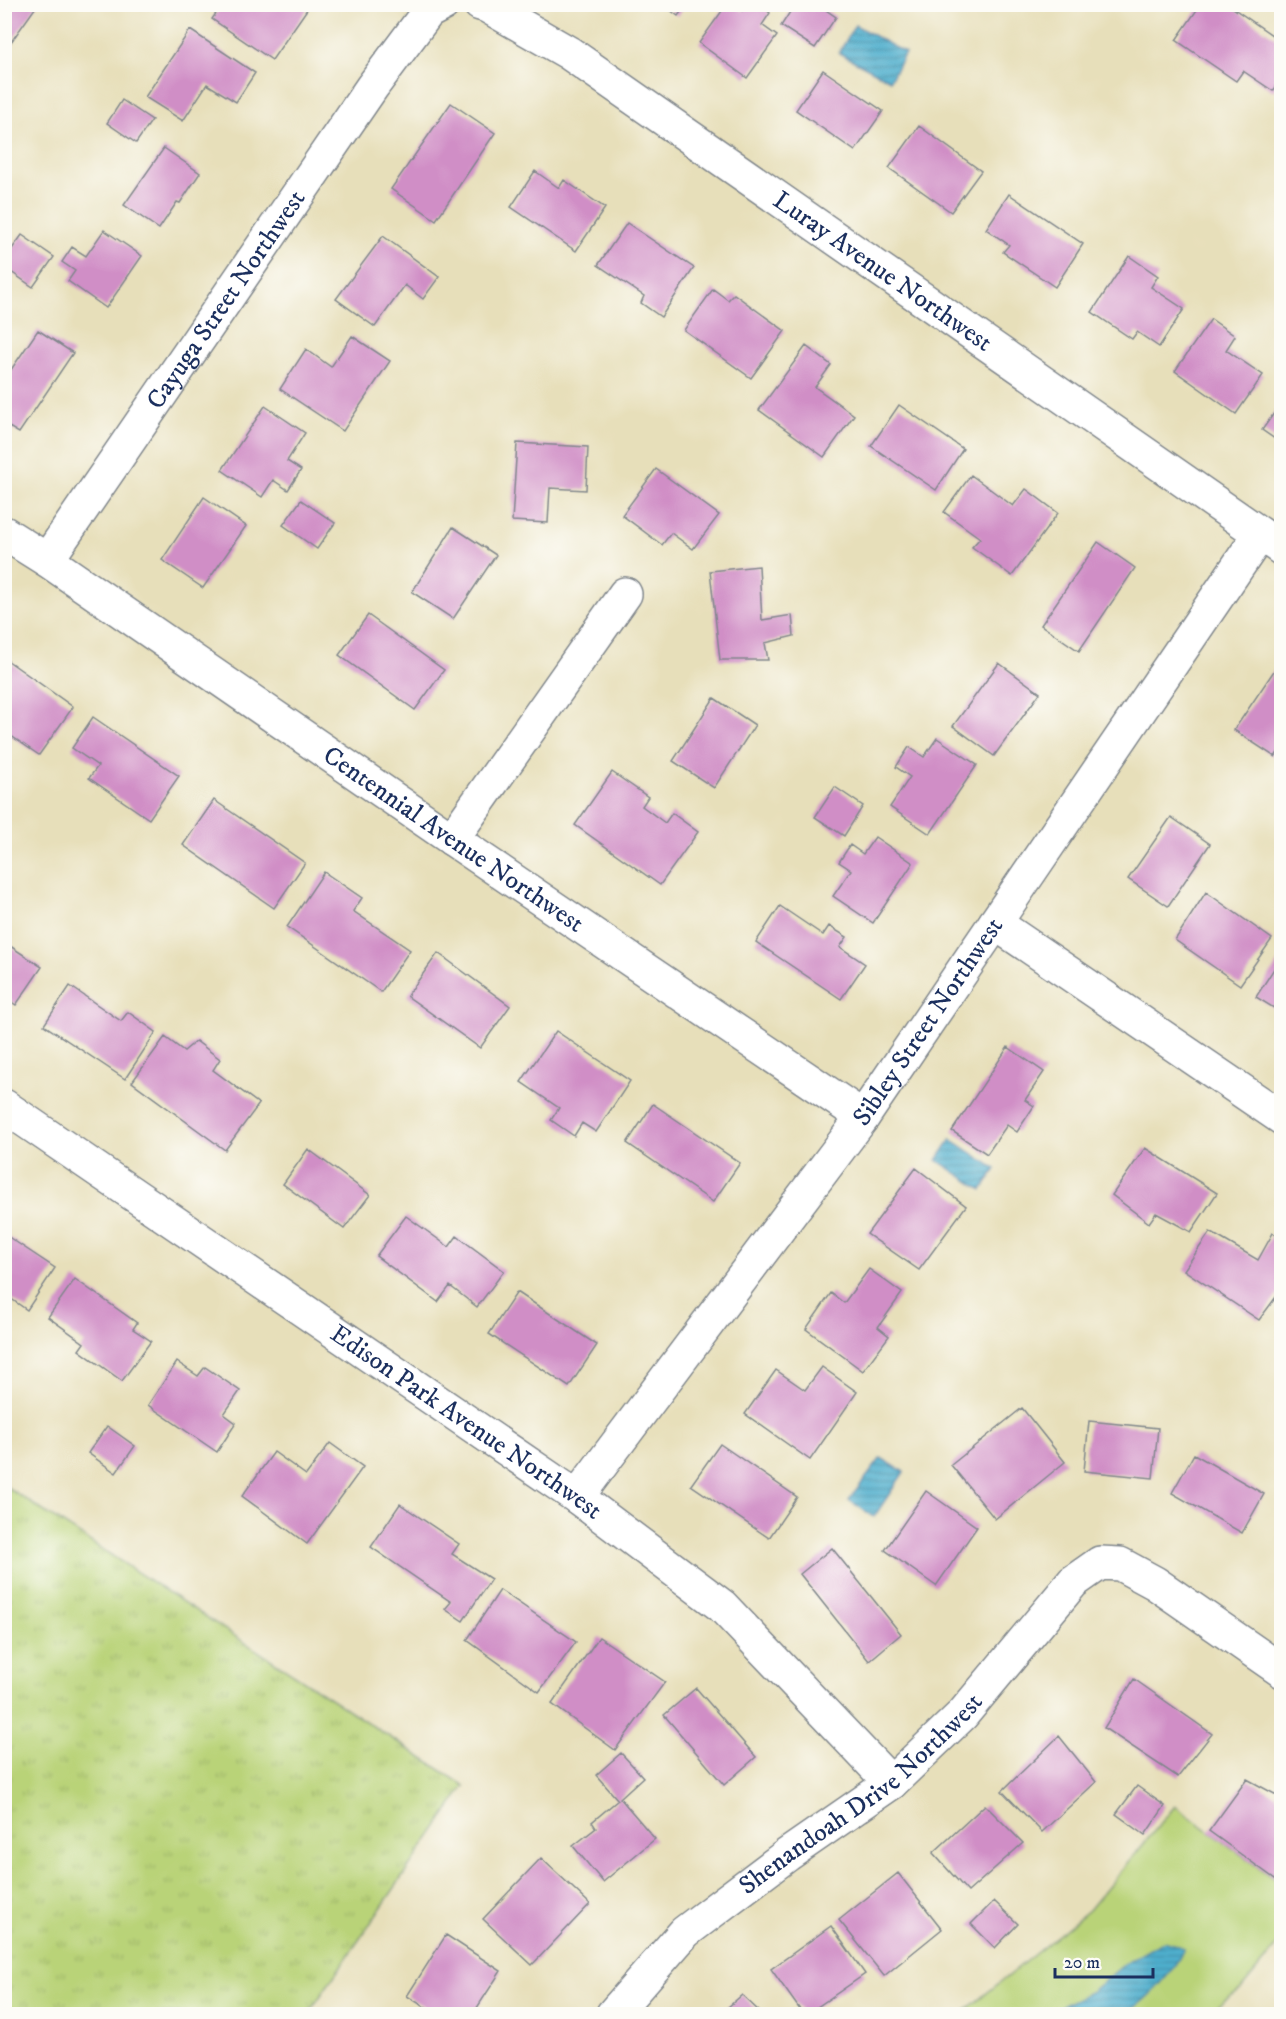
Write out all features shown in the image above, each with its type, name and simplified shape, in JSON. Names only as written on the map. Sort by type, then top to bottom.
[{"type":"street","name":"Cayuga Street Northwest","points":[[47,560],[372,87],[428,12],[442,4]]},
{"type":"street","name":"Luray Avenue Northwest","points":[[480,4],[569,53],[1271,541]]},
{"type":"street","points":[[4,534],[47,560]]},
{"type":"street","name":"Sibley Street Northwest","points":[[577,1497],[863,1117],[995,923],[1271,541]]},
{"type":"street","name":"Centennial Avenue Northwest","points":[[47,560],[452,839],[863,1117]]},
{"type":"street","points":[[452,839],[625,594]]},
{"type":"street","points":[[995,923],[1281,1118]]},
{"type":"street","name":"Edison Park Avenue Northwest","points":[[4,1106],[577,1497],[722,1606],[891,1783]]},
{"type":"street","name":"Shenandoah Drive Northwest","points":[[613,2014],[685,1932],[787,1855],[891,1783],[963,1714],[1073,1582],[1100,1563],[1120,1564],[1155,1583],[1281,1671]]},
{"type":"green space","points":[[5,1486],[465,1786],[308,2014],[5,2014]]},
{"type":"green space","points":[[1175,1806],[1281,1884],[1281,1940],[1241,1989],[1205,2014],[961,2014],[1089,1910]]},
{"type":"water","points":[[855,25],[905,53],[890,80],[839,53]]},
{"type":"water","points":[[951,1139],[996,1169],[982,1190],[937,1160]]},
{"type":"water","points":[[881,1458],[904,1472],[874,1517],[849,1500]]},
{"type":"water","points":[[1164,1941],[1184,1948],[1174,1967],[1160,1985],[1126,2014],[1046,2014],[1092,1991],[1127,1962]]},
{"type":"building","points":[[4,4],[38,4],[4,52]]},
{"type":"building","points":[[662,4],[687,4],[678,16]]},
{"type":"building","points":[[727,4],[733,4],[742,11],[747,4],[759,4],[770,13],[762,25],[777,36],[747,78],[699,43]]},
{"type":"building","points":[[795,4],[817,4],[836,17],[815,48],[781,26]]},
{"type":"building","points":[[1201,4],[1227,4],[1282,42],[1282,79],[1273,91],[1243,71],[1236,81],[1176,40]]},
{"type":"building","points":[[222,5],[310,5],[272,60],[212,19]]},
{"type":"building","points":[[190,30],[255,73],[236,102],[207,84],[183,121],[145,97]]},
{"type":"building","points":[[823,70],[883,111],[855,151],[796,110]]},
{"type":"building","points":[[122,100],[152,120],[136,143],[107,123]]},
{"type":"building","points":[[451,103],[495,133],[436,220],[391,189]]},
{"type":"building","points":[[919,126],[981,171],[951,212],[889,168]]},
{"type":"building","points":[[164,148],[200,173],[159,229],[124,205]]},
{"type":"building","points":[[535,171],[559,188],[564,180],[605,208],[576,251],[511,207]]},
{"type":"building","points":[[1009,194],[1083,244],[1055,287],[1003,252],[1009,245],[986,229]]},
{"type":"building","points":[[627,223],[694,268],[661,317],[641,303],[644,296],[598,265]]},
{"type":"building","points":[[104,230],[142,256],[106,308],[68,281],[75,271],[62,262],[72,247],[86,256]]},
{"type":"building","points":[[22,235],[54,257],[33,287],[4,267],[4,260]]},
{"type":"building","points":[[383,236],[439,277],[423,299],[405,285],[375,327],[336,299]]},
{"type":"building","points":[[1129,256],[1158,276],[1151,287],[1184,309],[1159,347],[1137,332],[1132,339],[1092,312]]},
{"type":"building","points":[[713,289],[728,300],[734,294],[785,331],[751,378],[684,330]]},
{"type":"building","points":[[1211,319],[1235,336],[1226,350],[1263,375],[1236,414],[1175,371]]},
{"type":"building","points":[[38,330],[73,353],[19,433],[4,424],[4,380]]},
{"type":"building","points":[[352,336],[390,361],[343,431],[280,389],[306,349],[331,367]]},
{"type":"building","points":[[806,346],[831,365],[815,387],[854,415],[824,457],[759,410]]},
{"type":"building","points":[[1282,402],[1282,444],[1262,430]]},
{"type":"building","points":[[899,405],[963,449],[936,490],[871,446]]},
{"type":"building","points":[[265,406],[305,433],[287,461],[301,470],[288,490],[273,480],[262,497],[222,470]]},
{"type":"building","points":[[517,443],[588,447],[586,490],[550,488],[548,523],[512,521]]},
{"type":"building","points":[[656,469],[719,515],[693,549],[671,533],[662,545],[622,515]]},
{"type":"building","points":[[971,475],[1013,506],[1026,489],[1058,513],[1012,576],[972,547],[980,538],[944,512]]},
{"type":"building","points":[[204,497],[246,526],[203,588],[162,560]]},
{"type":"building","points":[[301,500],[335,523],[317,549],[283,525]]},
{"type":"building","points":[[453,527],[496,555],[453,619],[412,592]]},
{"type":"building","points":[[1098,542],[1135,568],[1079,651],[1041,625]]},
{"type":"building","points":[[759,566],[762,620],[792,615],[794,636],[765,643],[768,660],[720,660],[710,571]]},
{"type":"building","points":[[368,615],[444,670],[415,710],[339,655]]},
{"type":"building","points":[[4,658],[73,707],[39,755],[4,731]]},
{"type":"building","points":[[1282,659],[1282,747],[1275,757],[1234,730]]},
{"type":"building","points":[[999,663],[1040,693],[994,756],[953,726]]},
{"type":"building","points":[[714,698],[755,725],[714,788],[673,761]]},
{"type":"building","points":[[93,717],[179,776],[149,819],[89,778],[98,766],[72,748]]},
{"type":"building","points":[[937,738],[977,765],[930,834],[890,807],[910,777],[896,767],[909,747],[924,757]]},
{"type":"building","points":[[612,772],[648,797],[642,806],[665,823],[672,813],[698,832],[660,885],[575,825]]},
{"type":"building","points":[[835,787],[863,806],[844,836],[815,817]]},
{"type":"building","points":[[214,800],[305,863],[274,908],[183,845]]},
{"type":"building","points":[[1171,817],[1210,844],[1168,906],[1128,879]]},
{"type":"building","points":[[875,837],[913,863],[873,923],[833,896],[851,870],[839,862],[850,845],[863,854]]},
{"type":"building","points":[[324,872],[362,898],[353,911],[410,950],[381,992],[287,927]]},
{"type":"building","points":[[1206,892],[1272,939],[1240,985],[1175,940]]},
{"type":"building","points":[[780,906],[823,935],[829,926],[847,937],[840,947],[865,964],[841,999],[756,942]]},
{"type":"building","points":[[4,942],[42,967],[16,1005],[4,997]]},
{"type":"building","points":[[438,953],[510,1006],[480,1048],[407,996]]},
{"type":"building","points":[[1282,956],[1282,1013],[1256,997]]},
{"type":"building","points":[[70,986],[121,1021],[128,1012],[156,1032],[125,1079],[44,1025]]},
{"type":"building","points":[[556,1031],[630,1081],[596,1132],[582,1123],[574,1136],[551,1120],[559,1108],[521,1082]]},
{"type":"building","points":[[165,1037],[184,1051],[196,1041],[220,1059],[213,1070],[259,1104],[225,1150],[132,1082]]},
{"type":"building","points":[[1008,1047],[1044,1072],[1025,1100],[1034,1106],[1017,1132],[1007,1125],[987,1154],[952,1131]]},
{"type":"building","points":[[653,1104],[740,1163],[713,1202],[627,1143]]},
{"type":"building","points":[[1145,1148],[1217,1193],[1191,1232],[1156,1213],[1149,1223],[1112,1195]]},
{"type":"building","points":[[308,1149],[370,1195],[344,1229],[283,1184]]},
{"type":"building","points":[[916,1168],[966,1206],[919,1270],[867,1234]]},
{"type":"building","points":[[406,1216],[449,1247],[457,1236],[504,1271],[477,1307],[450,1286],[438,1302],[376,1256]]},
{"type":"building","points":[[1210,1232],[1258,1260],[1273,1233],[1282,1239],[1282,1289],[1259,1320],[1184,1270]]},
{"type":"building","points":[[4,1234],[55,1268],[27,1310],[7,1296],[4,1299]]},
{"type":"building","points":[[869,1269],[902,1293],[878,1327],[889,1336],[863,1371],[806,1329],[831,1293],[844,1303]]},
{"type":"building","points":[[75,1279],[137,1323],[133,1329],[151,1341],[122,1381],[79,1350],[84,1343],[48,1317]]},
{"type":"building","points":[[517,1292],[597,1345],[569,1387],[489,1334]]},
{"type":"building","points":[[177,1362],[198,1376],[205,1367],[240,1391],[224,1414],[236,1423],[217,1452],[148,1405]]},
{"type":"building","points":[[822,1367],[857,1392],[810,1460],[745,1414],[776,1370],[805,1390]]},
{"type":"building","points":[[1022,1408],[1065,1462],[995,1519],[951,1465]]},
{"type":"building","points":[[1089,1421],[1158,1428],[1153,1478],[1084,1471]]},
{"type":"building","points":[[107,1426],[135,1446],[116,1473],[88,1453]]},
{"type":"building","points":[[330,1443],[363,1467],[307,1544],[242,1496],[274,1452],[306,1475]]},
{"type":"building","points":[[720,1444],[797,1497],[769,1538],[691,1485]]},
{"type":"building","points":[[1194,1454],[1264,1494],[1242,1533],[1172,1493]]},
{"type":"building","points":[[926,1491],[977,1527],[936,1586],[885,1550]]},
{"type":"building","points":[[400,1504],[459,1544],[452,1554],[491,1579],[463,1621],[445,1609],[451,1602],[371,1547]]},
{"type":"building","points":[[832,1548],[901,1634],[869,1661],[800,1574]]},
{"type":"building","points":[[500,1590],[576,1642],[539,1692],[467,1640]]},
{"type":"building","points":[[599,1637],[665,1682],[615,1750],[552,1704]]},
{"type":"building","points":[[1134,1679],[1212,1734],[1178,1777],[1104,1728]]},
{"type":"building","points":[[696,1688],[756,1757],[724,1785],[664,1715]]},
{"type":"building","points":[[1059,1736],[1096,1782],[1042,1832],[1002,1791]]},
{"type":"building","points":[[621,1753],[643,1777],[620,1798],[655,1839],[603,1882],[573,1846],[596,1828],[592,1822],[618,1800],[596,1775]]},
{"type":"building","points":[[1247,1779],[1282,1798],[1282,1884],[1209,1831]]},
{"type":"building","points":[[1137,1786],[1165,1806],[1145,1835],[1116,1814]]},
{"type":"building","points":[[985,1805],[1023,1843],[968,1892],[933,1853]]},
{"type":"building","points":[[541,1858],[590,1904],[532,1965],[483,1919]]},
{"type":"building","points":[[898,1873],[942,1929],[884,1976],[839,1920]]},
{"type":"building","points":[[994,1901],[1018,1924],[995,1948],[971,1924]]},
{"type":"building","points":[[831,1926],[865,1974],[807,2014],[803,2014],[771,1969]]},
{"type":"building","points":[[446,1935],[501,1971],[473,2014],[436,2014],[407,1996]]},
{"type":"building","points":[[742,1995],[762,2014],[720,2014]]}]
